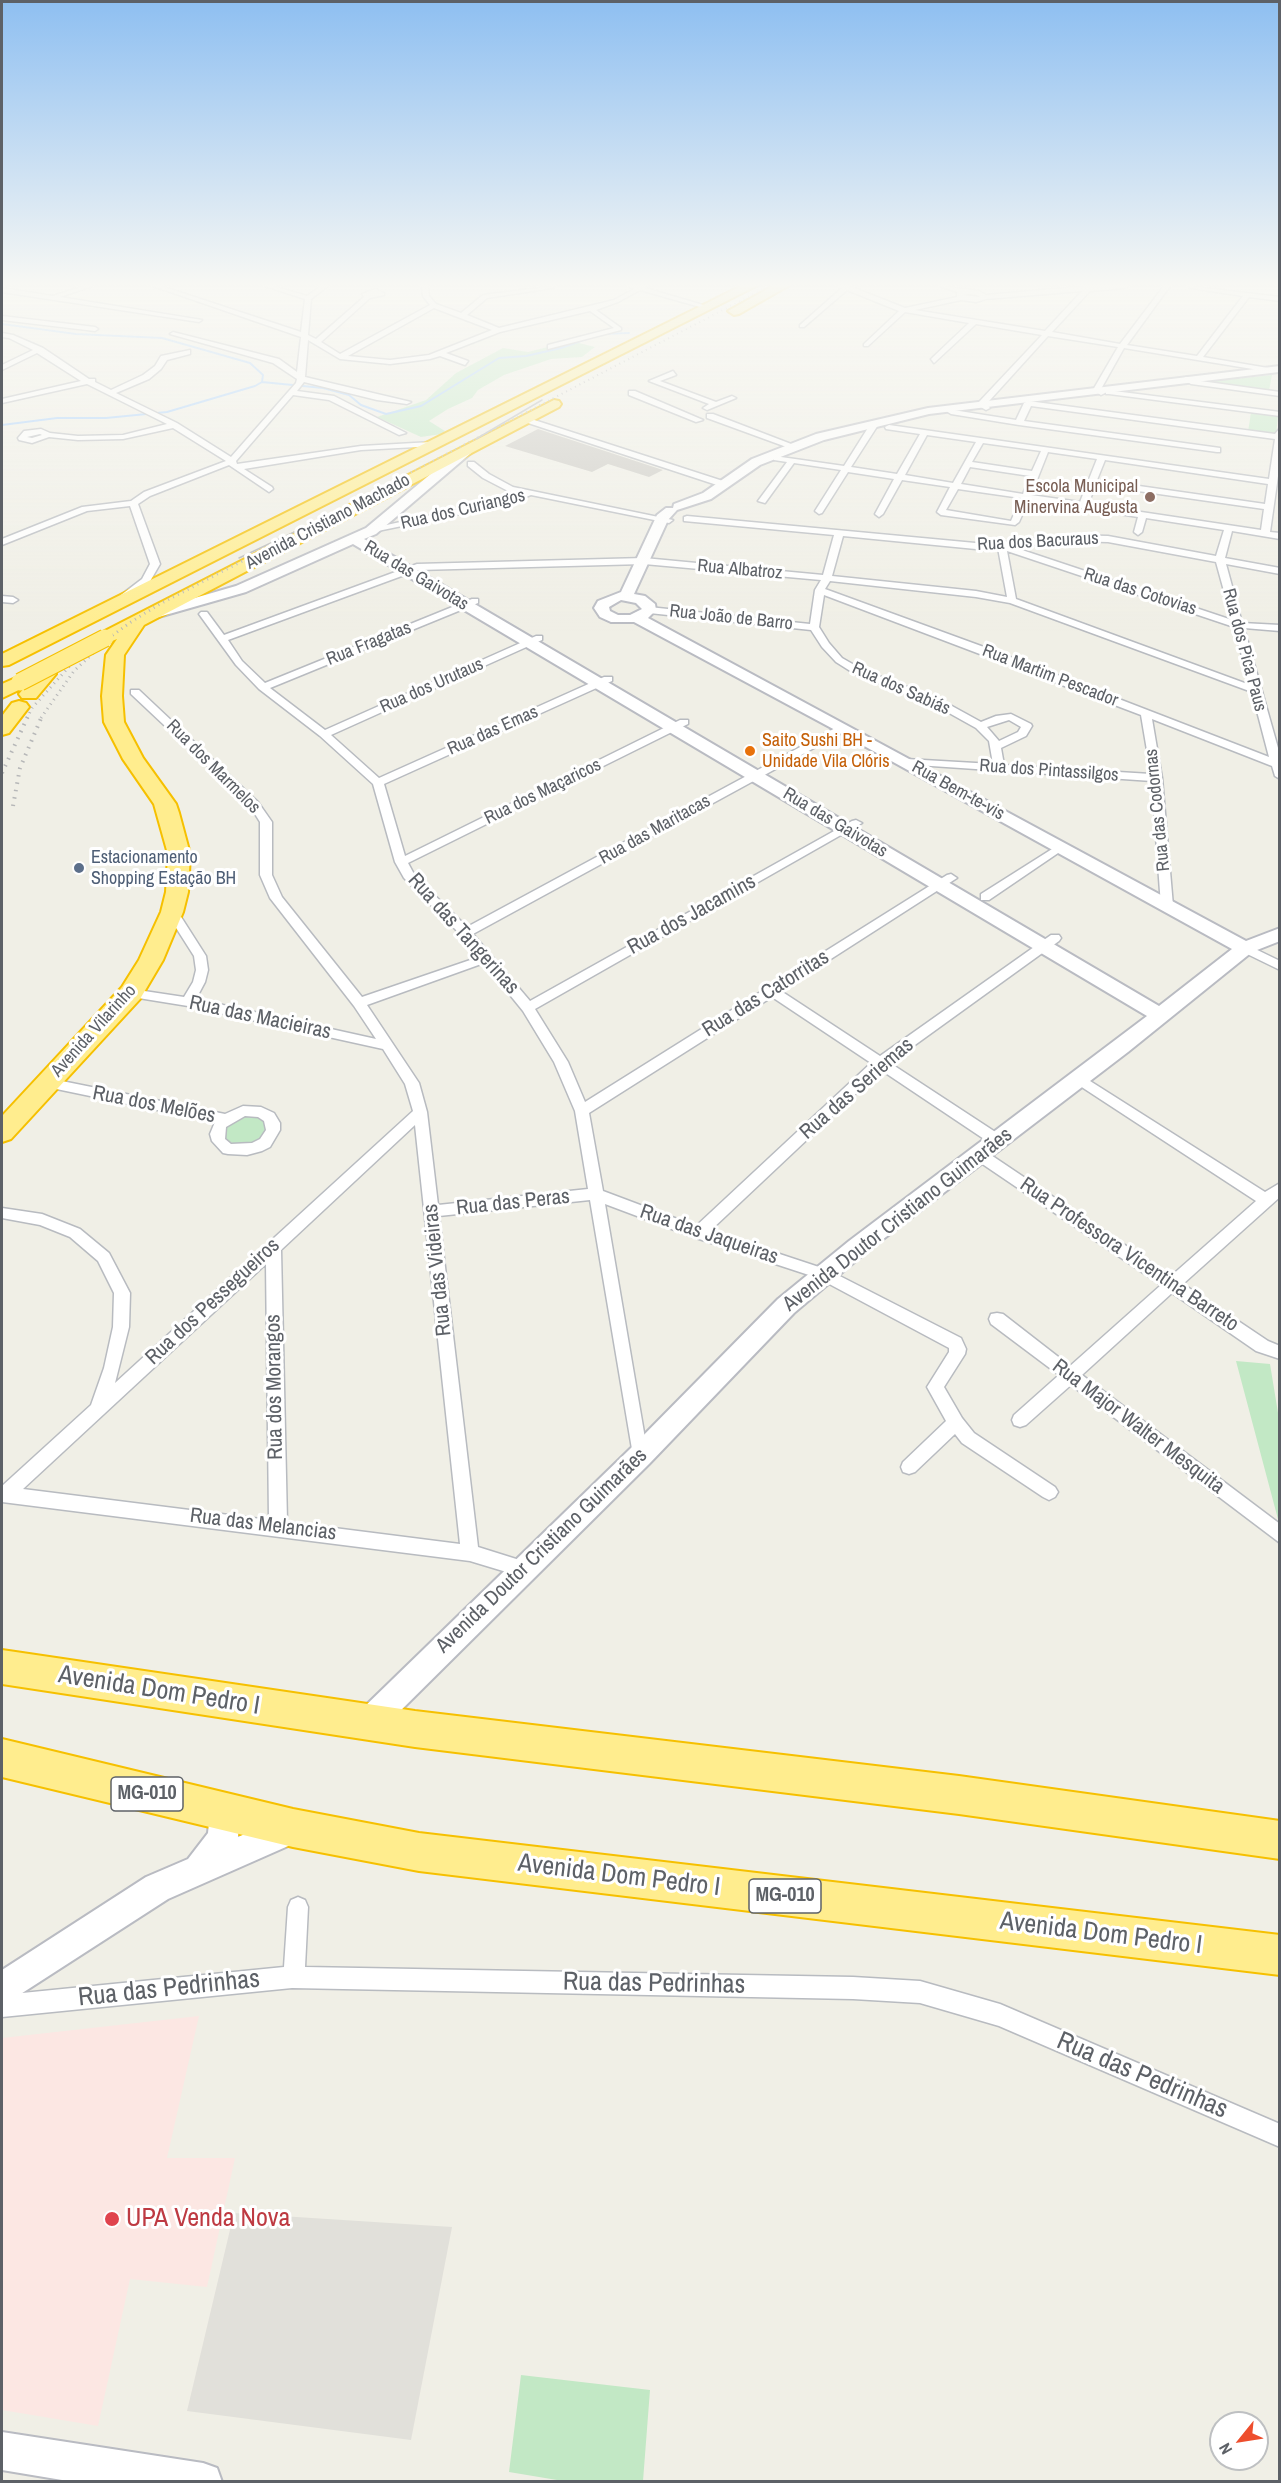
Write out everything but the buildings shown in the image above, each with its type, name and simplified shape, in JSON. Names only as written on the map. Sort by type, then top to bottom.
[{"type":"highway","name":"Avenida Cristiano Machado","points":[[2,661],[520,402]]},
{"type":"highway","points":[[78,646],[102,627],[146,599],[526,402]]},
{"type":"highway","name":"Avenida Cristiano Machado","points":[[2,692],[23,694],[105,638],[469,457],[525,419],[558,402]]},
{"type":"highway","name":"Avenida Vilarinho","points":[[2,1132],[131,993],[151,960],[172,912],[177,892],[179,854],[168,813],[165,804],[134,759],[114,722],[112,696],[115,655],[124,639],[148,617]]},
{"type":"highway","points":[[2,729],[23,694],[47,674]]},
{"type":"highway","name":"Avenida Dom Pedro I","points":[[2,1667],[389,1716],[1280,1840]]},
{"type":"highway","name":"Avenida Dom Pedro I","points":[[2,1758],[225,1813],[419,1852],[1280,1955]]},
{"type":"street","points":[[131,402],[174,425],[269,489]]},
{"type":"street","points":[[234,465],[285,402]]},
{"type":"street","points":[[338,402],[402,433]]},
{"type":"street","points":[[653,402],[696,422],[732,402],[716,404],[687,416]]},
{"type":"street","points":[[710,402],[716,404]]},
{"type":"street","points":[[984,406],[987,402]]},
{"type":"street","points":[[752,467],[756,462],[834,435],[949,410],[1018,402]]},
{"type":"street","points":[[1019,423],[1025,402]]},
{"type":"street","points":[[1031,402],[1246,432],[1279,440],[1277,466],[1272,482],[1265,534]]},
{"type":"street","points":[[1092,411],[1097,402]]},
{"type":"street","points":[[1185,402],[1280,414]]},
{"type":"street","points":[[949,410],[1019,423],[1072,442],[1102,458],[1214,461]]},
{"type":"street","points":[[1246,432],[1248,410]]},
{"type":"street","points":[[710,416],[795,447]]},
{"type":"street","points":[[525,419],[723,484]]},
{"type":"street","points":[[48,435],[78,438],[123,437],[174,425]]},
{"type":"street","points":[[886,425],[924,433],[1045,450],[1072,442],[1214,461]]},
{"type":"street","points":[[819,511],[846,471],[886,425]]},
{"type":"street","points":[[162,428],[222,465]]},
{"type":"street","points":[[1222,429],[1214,461],[1233,489],[1268,507]]},
{"type":"street","points":[[879,514],[924,433]]},
{"type":"street","points":[[643,614],[616,619],[602,611],[602,605],[606,601],[626,596],[644,561],[672,517],[752,467],[834,435]]},
{"type":"street","points":[[956,487],[980,441]]},
{"type":"street","points":[[2,542],[85,509],[133,503],[147,494],[222,465],[260,465],[361,448],[432,444]]},
{"type":"street","points":[[1025,497],[1045,450]]},
{"type":"street","name":"Rua dos Bacuraus","points":[[469,457],[497,482],[511,489],[672,517],[977,547],[1067,538],[1108,539],[1280,571]]},
{"type":"street","name":"Rua das Gaivotas","points":[[469,457],[363,535],[412,568],[602,681],[1167,1011]]},
{"type":"street","points":[[1083,506],[1102,458]]},
{"type":"street","points":[[777,459],[1143,515],[1217,513]]},
{"type":"street","points":[[762,501],[791,462]]},
{"type":"street","points":[[967,464],[1036,474]]},
{"type":"street","points":[[1093,482],[1217,513],[1229,528],[1280,536]]},
{"type":"street","points":[[1217,513],[1233,489],[1272,482]]},
{"type":"street","name":"Rua dos Bacuraus","points":[[956,487],[941,512],[1011,522],[1025,497]]},
{"type":"street","name":"Rua dos Curiangos","points":[[148,617],[241,590],[363,535],[536,493]]},
{"type":"street","points":[[672,517],[692,507],[700,512],[708,496]]},
{"type":"street","points":[[109,607],[146,581],[155,564],[133,503]]},
{"type":"street","name":"Rua dos Bacuraus","points":[[700,512],[723,523]]},
{"type":"street","points":[[1138,532],[1143,515]]},
{"type":"street","points":[[1220,559],[1229,528]]},
{"type":"street","points":[[814,627],[820,590],[827,578],[839,534]]},
{"type":"street","points":[[1002,546],[1012,601]]},
{"type":"street","name":"Rua das Cotovias","points":[[1002,546],[1237,625],[1280,628]]},
{"type":"street","name":"Rua dos Pica Paus","points":[[1220,559],[1254,690],[1279,768]]},
{"type":"street","name":"Rua Albatroz","points":[[222,639],[412,568],[644,561],[976,594],[1012,601],[1254,690]]},
{"type":"street","name":"Rua Martim Pescador","points":[[820,590],[989,652],[1279,768]]},
{"type":"street","name":"Rua Bem-te-vis","points":[[626,596],[645,601],[643,614],[843,728],[1280,966]]},
{"type":"street","points":[[2,599],[13,600]]},
{"type":"street","name":"Rua Fragatas","points":[[263,687],[471,603]]},
{"type":"street","points":[[204,614],[239,663],[263,687],[324,734],[378,783]]},
{"type":"street","name":"Rua João de Barro","points":[[643,614],[814,627]]},
{"type":"street","name":"Rua dos Sabiás","points":[[814,627],[825,645],[839,660],[859,672],[937,702],[980,726],[997,746]]},
{"type":"street","name":"Rua dos Urutaus","points":[[324,734],[534,640]]},
{"type":"street","name":"Rua das Emas","points":[[378,783],[602,681]]},
{"type":"street","name":"Rua dos Marmelos","points":[[135,692],[254,804],[266,822],[266,875],[276,898],[359,1003]]},
{"type":"street","name":"Rua das Codornas","points":[[1146,714],[1157,778],[1167,906]]},
{"type":"street","points":[[980,726],[1000,718],[1011,717],[1027,726],[1022,734],[997,746],[999,768]]},
{"type":"street","name":"Rua dos Maçaricos","points":[[401,862],[679,725]]},
{"type":"street","name":"Rua das Maritacas","points":[[466,933],[843,728]]},
{"type":"street","name":"Rua dos Pintassilgos","points":[[906,762],[1157,778]]},
{"type":"street","name":"Rua das Tangerinas","points":[[378,783],[401,862],[410,878],[466,933],[528,1008],[561,1062],[582,1111],[640,1456]]},
{"type":"street","name":"Rua dos Jacamins","points":[[528,1008],[851,826]]},
{"type":"street","points":[[985,897],[1060,847]]},
{"type":"street","name":"Rua das Gaivotas","points":[[946,881],[985,897],[1050,942]]},
{"type":"street","name":"Rua das Catorritas","points":[[582,1111],[946,881]]},
{"type":"street","points":[[172,912],[200,956],[202,970],[199,982],[188,1002]]},
{"type":"street","name":"Avenida Doutor Cristiano Guimarães","points":[[389,1716],[523,1569],[640,1456],[786,1306],[823,1274],[1079,1079],[1245,948],[1280,934]]},
{"type":"street","name":"Rua das Seriemas","points":[[698,1233],[881,1062],[1050,942]]},
{"type":"street","points":[[359,1003],[487,958]]},
{"type":"street","points":[[772,991],[998,1141]]},
{"type":"street","name":"Rua das Macieiras","points":[[131,993],[188,1002],[389,1046]]},
{"type":"street","name":"Rua das Videiras","points":[[359,1003],[412,1083],[420,1112],[471,1553]]},
{"type":"street","points":[[1079,1079],[1266,1200]]},
{"type":"street","name":"Rua dos Melões","points":[[47,1083],[226,1119]]},
{"type":"street","name":"Rua dos Pessegueiros","points":[[4,1494],[420,1112]]},
{"type":"street","name":"Rua Professora Vicentina Barreto","points":[[980,1155],[1262,1346],[1280,1353]]},
{"type":"street","points":[[1020,1420],[1280,1188]]},
{"type":"street","name":"Rua das Jaqueiras","points":[[595,1194],[698,1233],[823,1274],[955,1343],[958,1348],[957,1354],[935,1388],[956,1423]]},
{"type":"street","name":"Rua das Peras","points":[[432,1211],[595,1194]]},
{"type":"street","points":[[2,1213],[42,1220],[75,1233],[104,1257],[122,1293],[121,1328],[112,1368],[98,1408]]},
{"type":"street","name":"Rua dos Morangos","points":[[273,1248],[278,1527]]},
{"type":"street","name":"Rua Major Walter Mesquita","points":[[997,1319],[1280,1535]]},
{"type":"street","points":[[909,1467],[956,1423],[968,1437],[1049,1492]]},
{"type":"street","name":"Rua das Melancias","points":[[4,1494],[471,1553],[523,1569]]},
{"type":"street","points":[[195,1871],[214,1852],[223,1837],[225,1813]]},
{"type":"street","points":[[2,1988],[149,1893],[292,1828]]},
{"type":"street","points":[[294,1977],[298,1907]]},
{"type":"street","name":"Rua das Pedrinhas","points":[[2,2006],[294,1977],[853,1988],[920,1992],[1000,2015],[1280,2136]]},
{"type":"street","points":[[2,2451],[203,2481]]},
{"type":"shaded area","name":"UPA Venda Nova","points":[[199,2016],[167,2158],[235,2158],[207,2287],[130,2279],[98,2426],[2,2410],[2,2038]]},
{"type":"shaded area","points":[[234,2213],[452,2227],[411,2440],[187,2411]]},
{"type":"green space","points":[[421,402],[464,402],[429,421],[445,431],[442,434],[421,437],[377,417]]},
{"type":"green space","points":[[1251,412],[1278,415],[1276,436],[1248,432]]},
{"type":"green space","points":[[257,1115],[268,1124],[264,1137],[254,1143],[236,1145],[227,1140],[226,1127],[239,1116]]},
{"type":"green space","points":[[1236,1361],[1270,1364],[1279,1419],[1279,1523]]},
{"type":"green space","points":[[521,2375],[650,2390],[643,2481],[563,2481],[509,2472]]},
{"type":"waterway","points":[[2,425],[57,418],[106,418],[167,412],[201,402]]},
{"type":"waterway","points":[[357,402],[386,414],[421,406],[428,402]]},
{"type":"tram line","points":[[476,439],[539,402]]},
{"type":"tram line","points":[[239,558],[305,527]]},
{"type":"railway","points":[[402,477],[546,402]]},
{"type":"railway","points":[[41,717],[74,671],[109,638],[131,622],[158,605],[405,476]]},
{"type":"railway","points":[[28,716],[32,708],[76,659]]},
{"type":"railway","points":[[2,773],[28,716]]},
{"type":"railway","points":[[13,806],[20,768],[41,717]]},
{"type":"place","name":"Escola Municipal Minervina Augusta","points":[[1150,497]]},
{"type":"place","name":"Saito Sushi BH - Unidade Vila Clóris","points":[[750,751]]},
{"type":"place","name":"Estacionamento Shopping Estação BH","points":[[79,868]]},
{"type":"place","name":"UPA Venda Nova","points":[[112,2219]]}]
